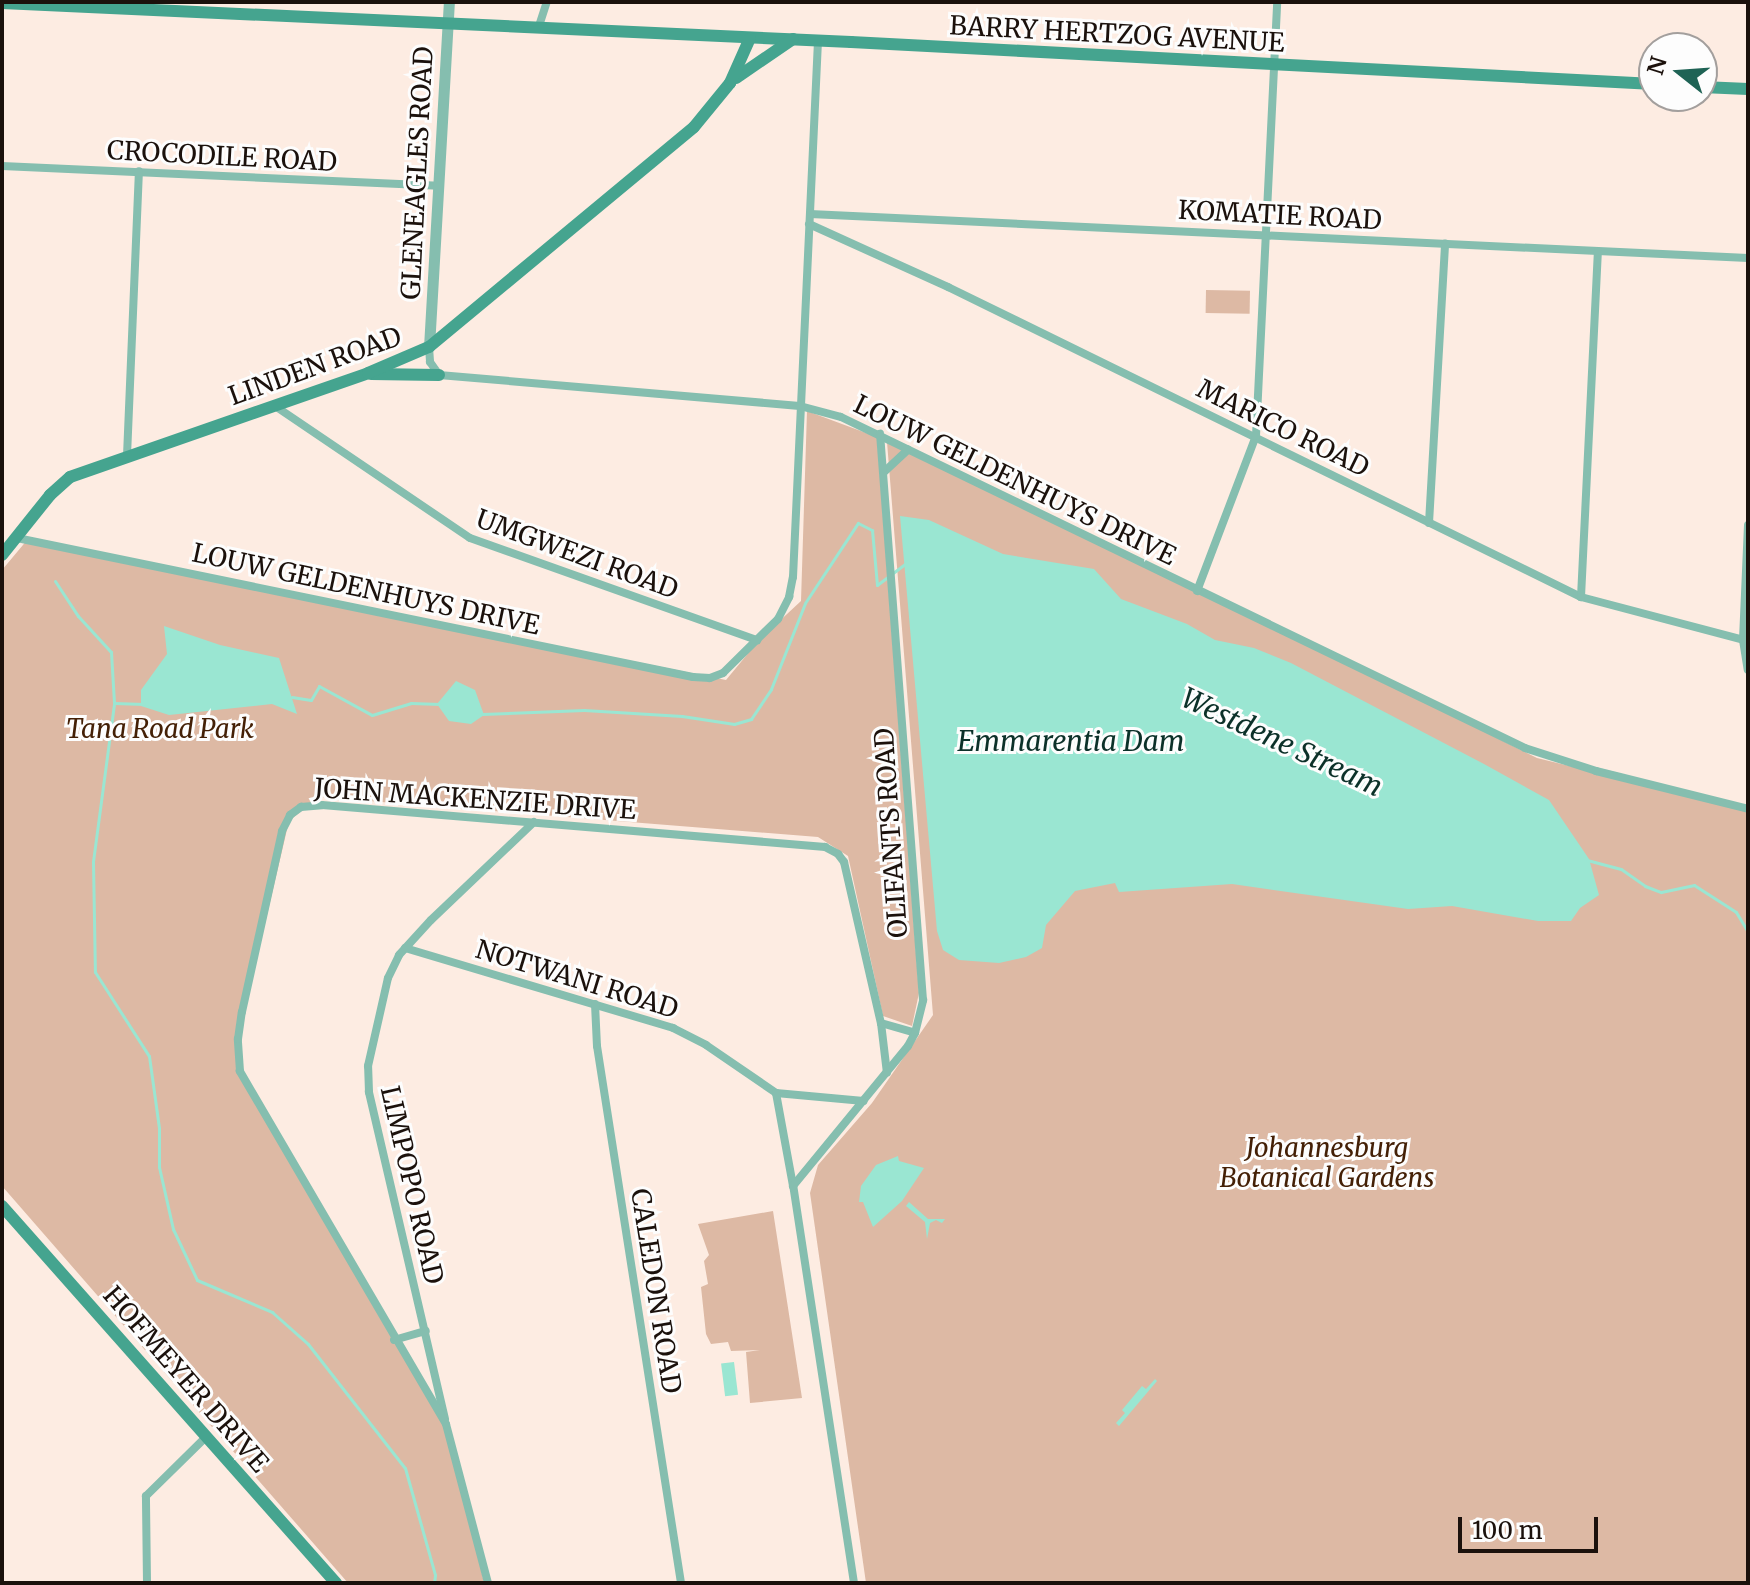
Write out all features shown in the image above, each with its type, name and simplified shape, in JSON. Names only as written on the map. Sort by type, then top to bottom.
[{"type":"main road","name":"BARRY HERTZOG AVENUE","points":[[2,3],[284,10],[448,25],[818,40],[1638,83]]},
{"type":"main road","points":[[2,12],[20,5]]},
{"type":"main road","name":"LINDEN ROAD","points":[[2,555],[64,481],[127,456],[368,373],[429,347],[694,127],[730,83],[750,38]]},
{"type":"main road","points":[[730,83],[793,39]]},
{"type":"main road","points":[[1718,88],[1748,89]]},
{"type":"main road","points":[[368,373],[439,375]]},
{"type":"main road","name":"HOFMEYER DRIVE","points":[[2,1206],[336,1583]]},
{"type":"street","name":"GLENEAGLES ROAD","points":[[429,347],[449,2]]},
{"type":"street","points":[[538,29],[547,2]]},
{"type":"street","points":[[1197,591],[1256,436],[1277,2]]},
{"type":"street","points":[[429,347],[430,362],[439,375],[800,406],[818,40]]},
{"type":"street","name":"CROCODILE ROAD","points":[[2,166],[439,186]]},
{"type":"street","points":[[127,456],[139,171]]},
{"type":"street","name":"KOMATIE ROAD","points":[[810,214],[1748,258]]},
{"type":"street","name":"MARICO ROAD","points":[[809,224],[1256,436],[1581,597],[1746,640]]},
{"type":"street","points":[[1429,523],[1445,243]]},
{"type":"street","points":[[1581,597],[1598,251]]},
{"type":"street","name":"UMGWEZI ROAD","points":[[275,406],[460,533],[757,640]]},
{"type":"street","name":"LOUW GELDENHUYS DRIVE","points":[[17,538],[700,678],[723,673],[784,610],[791,587],[800,406],[852,421],[880,434],[1197,591],[1525,748],[1596,771],[1748,809]]},
{"type":"street","name":"OLIFANTS ROAD","points":[[793,1186],[887,1073],[915,1033],[923,986],[880,434]]},
{"type":"street","points":[[884,472],[908,450]]},
{"type":"street","points":[[1748,525],[1748,670]]},
{"type":"street","name":"JOHN MACKENZIE DRIVE","points":[[488,1583],[446,1424],[394,1340],[240,1071],[239,1031],[282,831],[295,810],[322,805],[808,843],[834,851],[844,862],[881,1023],[887,1073]]},
{"type":"street","name":"LIMPOPO ROAD","points":[[446,1424],[367,1082],[388,978],[405,948],[534,822]]},
{"type":"street","name":"NOTWANI ROAD","points":[[405,948],[595,1004],[690,1036],[776,1093],[864,1101]]},
{"type":"street","name":"CALEDON ROAD","points":[[595,1004],[597,1046],[681,1583]]},
{"type":"street","points":[[881,1023],[915,1033]]},
{"type":"street","points":[[776,1093],[854,1583]]},
{"type":"street","points":[[394,1340],[426,1331]]},
{"type":"street","points":[[147,1583],[146,1496],[207,1436]]},
{"type":"green space","points":[[1206,290],[1250,291],[1250,314],[1206,313]]},
{"type":"green space","name":"Tana Road Park","points":[[807,411],[877,437],[919,993],[912,1026],[883,1016],[848,856],[818,837],[319,797],[289,821],[239,1035],[242,1071],[448,1421],[484,1583],[348,1583],[2,1186],[2,570],[28,539],[726,680],[760,639],[801,601]]},
{"type":"green space","name":"Johannesburg Botanical Gardens","points":[[887,442],[1199,589],[1537,758],[1748,810],[1748,1583],[866,1583],[810,1193],[818,1165],[872,1103],[933,1015]]},
{"type":"green space","points":[[773,1211],[802,1398],[750,1403],[746,1352],[760,1350],[731,1351],[728,1342],[711,1344],[706,1334],[701,1287],[708,1284],[704,1261],[709,1255],[698,1224]]},
{"type":"water","name":"Emmarentia Dam","points":[[900,516],[929,520],[1003,554],[1094,569],[1121,599],[1187,624],[1215,640],[1254,648],[1291,663],[1484,764],[1549,800],[1589,859],[1599,895],[1580,908],[1571,921],[1538,921],[1452,906],[1408,909],[1232,884],[1119,892],[1115,883],[1075,891],[1046,925],[1042,948],[1026,957],[999,963],[959,960],[943,950],[937,931]]},
{"type":"water","points":[[164,626],[220,645],[279,658],[297,714],[272,704],[169,715],[141,706],[141,690],[167,654]]},
{"type":"water","points":[[456,681],[475,690],[484,715],[471,724],[449,721],[437,704]]},
{"type":"water","points":[[898,1156],[899,1161],[924,1168],[902,1201],[873,1227],[863,1202],[859,1202],[861,1186],[876,1165]]},
{"type":"water","points":[[909,1202],[928,1219],[945,1219],[942,1223],[936,1220],[930,1223],[927,1239],[925,1222],[906,1206]]},
{"type":"water","points":[[734,1362],[738,1395],[725,1396],[721,1364]]},
{"type":"water","points":[[1155,1379],[1157,1381],[1119,1426],[1116,1423],[1125,1413],[1122,1410],[1142,1386],[1146,1389]]},
{"type":"waterway","points":[[482,714],[584,710],[682,716],[734,724],[751,719],[771,689],[805,603],[858,523],[872,530],[877,585],[908,562]]},
{"type":"waterway","points":[[55,581],[78,616],[111,652],[114,703],[144,704]]},
{"type":"waterway","points":[[292,697],[311,700],[319,686],[372,715],[411,703],[440,704]]},
{"type":"waterway","points":[[114,704],[93,862],[95,972],[149,1056],[159,1128],[159,1167],[173,1229],[197,1280],[272,1312],[308,1344],[405,1468],[435,1575],[434,1583]]},
{"type":"waterway","name":"Westdene Stream","points":[[1587,860],[1621,869],[1645,886],[1661,892],[1694,885],[1736,912],[1748,932]]}]
